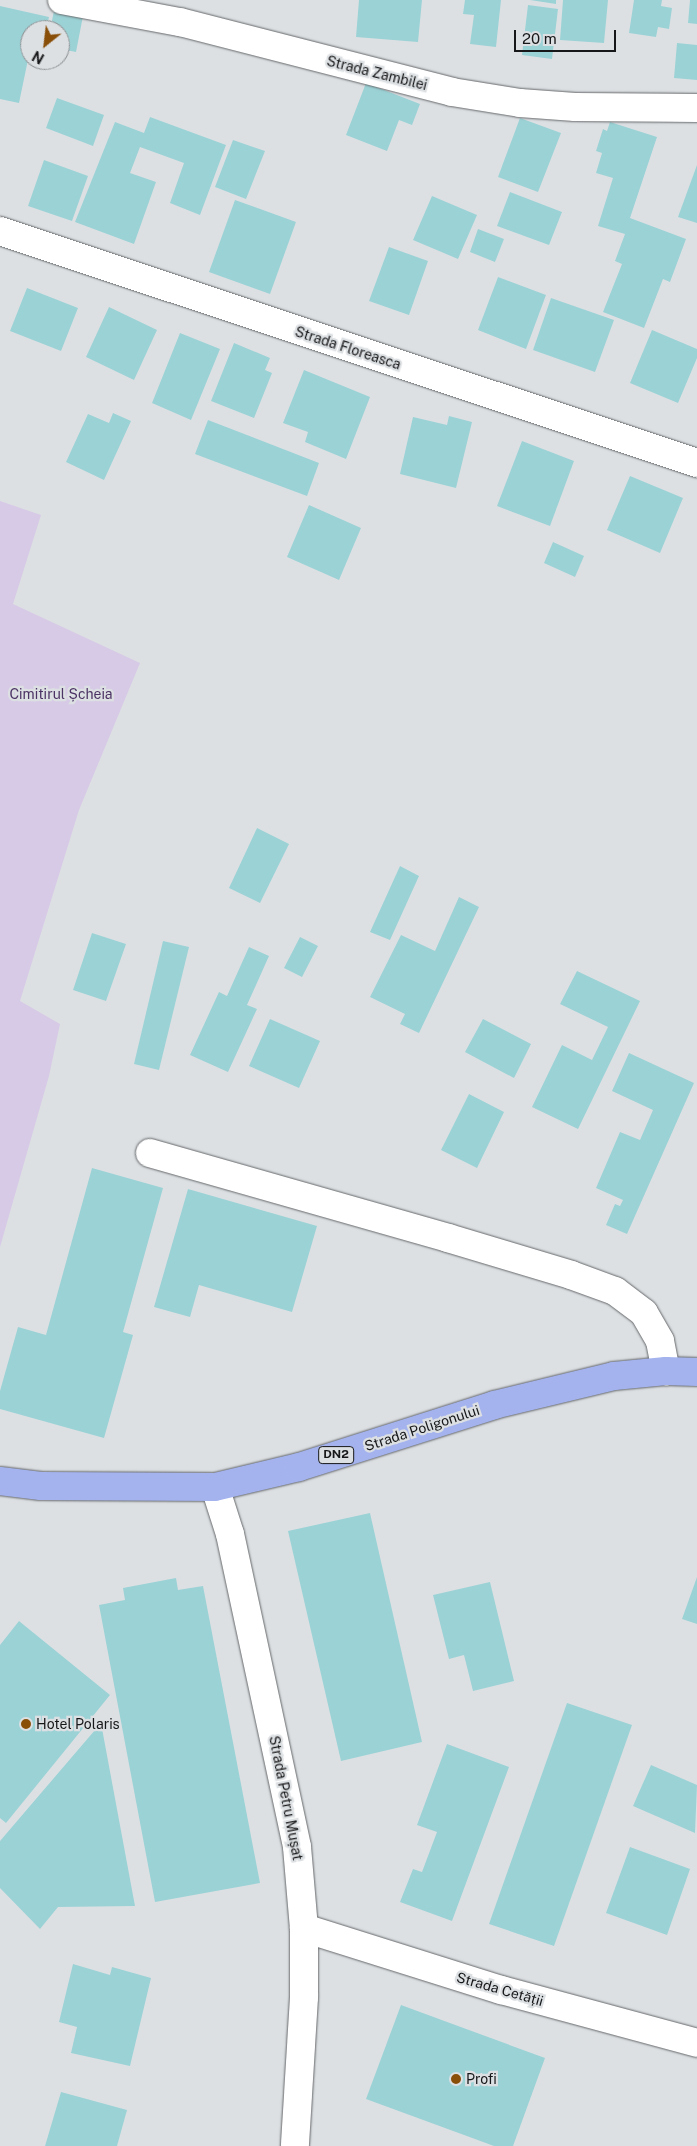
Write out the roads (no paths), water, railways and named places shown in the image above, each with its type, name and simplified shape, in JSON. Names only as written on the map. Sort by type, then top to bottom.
[{"type":"main road","name":"Strada Poligonului","points":[[0,1481],[58,1487],[215,1487],[299,1467],[494,1405],[614,1376],[666,1371],[697,1372]]},
{"type":"street","name":"Strada Zambilei","points":[[62,0],[180,22],[452,92],[520,103],[575,107],[697,108]]},
{"type":"street","name":"Strada Floreasca","points":[[0,231],[697,463]]},
{"type":"street","points":[[150,1153],[448,1238],[571,1275],[615,1291],[644,1313],[660,1341],[666,1371]]},
{"type":"street","name":"Strada Petru Mușat","points":[[215,1487],[230,1534],[297,1846],[304,1928],[304,1997],[295,2146]]},
{"type":"street","name":"Strada Cetății","points":[[304,1928],[501,1990],[697,2044]]},
{"type":"place","name":"Hotel Polaris","points":[[26,1724]]},
{"type":"place","name":"Profi","points":[[456,2079]]},
{"type":"park label","name":"Cimitirul Șcheia","points":[[61,694]]}]
